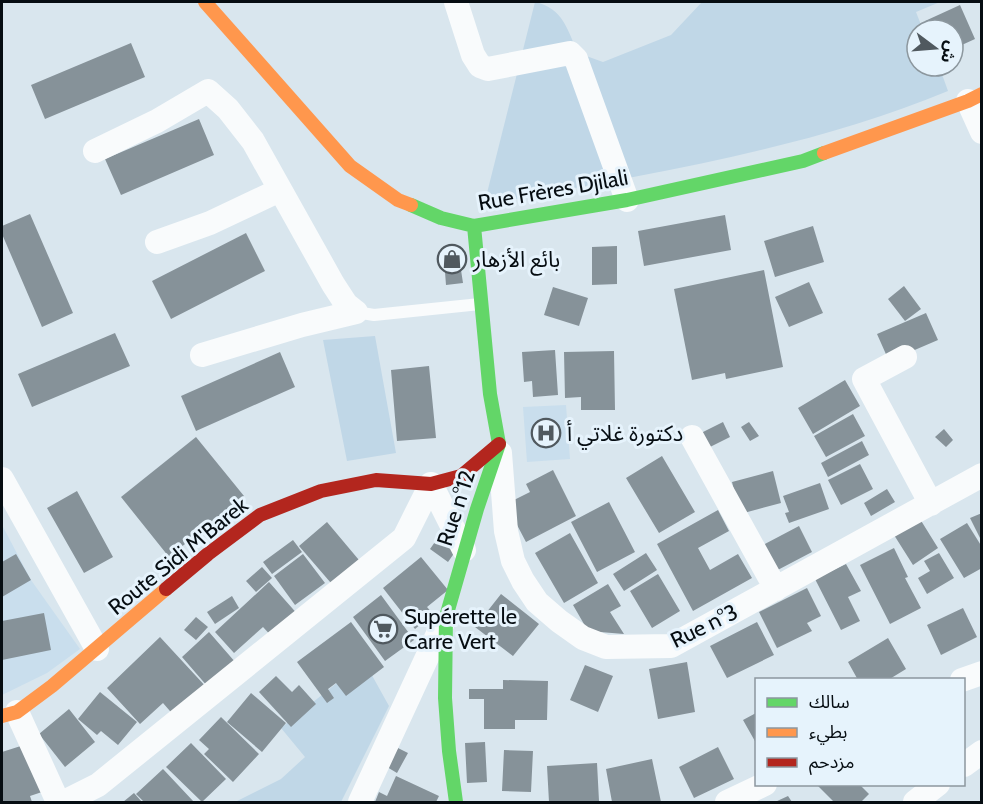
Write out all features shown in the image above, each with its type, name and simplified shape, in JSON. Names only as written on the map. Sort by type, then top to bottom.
[{"type":"main road","name":"Rue Frères Djilali","points":[[205,2],[350,166],[398,200],[441,218],[474,226],[627,200],[803,161],[975,98]]},
{"type":"main road","points":[[474,226],[490,394],[500,444]]},
{"type":"main road","name":"Route Sidi M'Barek","points":[[9,714],[97,649],[208,554],[260,515],[321,491],[376,480],[431,484],[461,476],[500,444]]},
{"type":"main road","name":"Rue n°12","points":[[456,802],[445,698],[446,617],[464,550],[500,444]]},
{"type":"street","points":[[456,2],[473,55],[480,66],[488,69],[502,68],[570,53],[576,59],[627,200]]},
{"type":"street","points":[[95,151],[157,121],[208,91],[228,109],[253,141],[333,284],[346,304],[356,312]]},
{"type":"street","points":[[975,98],[981,132]]},
{"type":"street","points":[[157,242],[210,223],[280,190]]},
{"type":"street","points":[[202,355],[302,325],[356,312]]},
{"type":"street","points":[[905,357],[864,379],[931,504]]},
{"type":"street","points":[[692,437],[776,589]]},
{"type":"street","name":"Rue n°3","points":[[500,444],[506,531],[513,561],[537,602],[583,638],[606,647],[671,646],[981,475]]},
{"type":"street","points":[[2,479],[97,649]]},
{"type":"street","points":[[431,484],[464,550]]},
{"type":"street","points":[[64,802],[98,785],[404,538],[431,484]]},
{"type":"street","points":[[360,802],[446,617]]},
{"type":"street","points":[[965,679],[981,673]]},
{"type":"street","points":[[9,714],[58,802]]},
{"type":"street","points":[[965,764],[981,752]]},
{"type":"street","points":[[727,802],[761,786]]},
{"type":"street","points":[[915,802],[935,786]]},
{"type":"lane","points":[[356,312],[374,315],[482,303]]},
{"type":"shaded area","points":[[535,2],[558,14],[578,53],[603,62],[671,35],[702,2],[940,2],[916,12],[918,18],[905,18],[905,78],[943,78],[948,91],[892,112],[777,146],[660,172],[484,205]]},
{"type":"shaded area","points":[[375,336],[396,453],[347,461],[323,340]]},
{"type":"shaded area","name":"دكتورة غلاتي أ","points":[[566,405],[570,459],[527,462],[523,407]]},
{"type":"shaded area","points":[[2,525],[31,580],[80,649],[47,673],[2,695]]},
{"type":"shaded area","points":[[364,661],[389,706],[341,802],[235,802],[281,779],[305,757],[281,728]]},
{"type":"building","points":[[960,5],[975,39],[965,44],[965,18],[932,18]]},
{"type":"building","points":[[131,43],[145,77],[45,119],[31,85]]},
{"type":"building","points":[[199,119],[214,155],[121,195],[105,159]]},
{"type":"building","points":[[30,214],[73,313],[42,327],[2,234],[2,226]]},
{"type":"building","points":[[725,215],[731,250],[644,266],[638,231]]},
{"type":"building","points":[[813,226],[824,262],[775,277],[764,241]]},
{"type":"building","points":[[246,233],[265,271],[171,319],[152,281]]},
{"type":"building","points":[[617,246],[617,284],[592,285],[592,247]]},
{"type":"building","points":[[461,270],[463,283],[446,285],[445,272]]},
{"type":"building","points":[[764,270],[783,367],[726,379],[725,373],[692,380],[674,289]]},
{"type":"building","points":[[809,282],[823,313],[789,327],[775,297]]},
{"type":"building","points":[[904,286],[921,309],[905,321],[888,299]]},
{"type":"building","points":[[553,287],[588,298],[579,326],[544,315]]},
{"type":"building","points":[[926,313],[938,340],[889,361],[877,334]]},
{"type":"building","points":[[115,333],[130,366],[32,407],[18,374]]},
{"type":"building","points":[[555,350],[558,395],[533,397],[532,381],[524,382],[522,352]]},
{"type":"building","points":[[614,351],[615,410],[581,410],[581,397],[565,398],[564,352]]},
{"type":"building","points":[[280,352],[295,387],[196,431],[181,396]]},
{"type":"building","points":[[429,366],[436,438],[397,441],[391,370]]},
{"type":"building","points":[[845,380],[860,406],[813,434],[798,408]]},
{"type":"building","points":[[853,414],[865,436],[826,457],[814,436]]},
{"type":"building","points":[[723,422],[730,437],[706,449],[699,434]]},
{"type":"building","points":[[749,422],[759,436],[750,441],[741,427]]},
{"type":"building","points":[[944,429],[953,440],[946,447],[935,437]]},
{"type":"building","points":[[196,437],[244,496],[169,557],[121,497]]},
{"type":"building","points":[[862,441],[869,455],[828,477],[821,463]]},
{"type":"building","points":[[662,456],[695,512],[659,533],[626,478]]},
{"type":"building","points":[[860,464],[873,489],[841,505],[828,480]]},
{"type":"building","points":[[553,470],[576,516],[526,542],[506,504],[530,492],[526,484]]},
{"type":"building","points":[[773,471],[781,503],[740,514],[732,482]]},
{"type":"building","points":[[820,483],[829,509],[789,523],[785,513],[789,512],[783,496]]},
{"type":"building","points":[[887,489],[895,502],[871,516],[864,503]]},
{"type":"building","points":[[77,491],[113,557],[84,573],[47,508]]},
{"type":"building","points":[[609,502],[635,552],[597,572],[571,522]]},
{"type":"building","points":[[718,510],[729,531],[698,548],[710,570],[738,554],[752,578],[693,611],[657,544]]},
{"type":"building","points":[[982,513],[982,542],[970,518]]},
{"type":"building","points":[[920,519],[938,548],[913,565],[894,535]]},
{"type":"building","points":[[327,522],[364,566],[337,590],[299,546]]},
{"type":"building","points":[[967,523],[982,547],[982,568],[964,578],[940,539]]},
{"type":"building","points":[[799,526],[812,552],[772,573],[759,547]]},
{"type":"building","points":[[442,532],[460,545],[448,562],[430,549]]},
{"type":"building","points":[[570,533],[598,583],[564,603],[535,553]]},
{"type":"building","points":[[293,540],[302,552],[272,574],[263,562]]},
{"type":"building","points":[[894,548],[908,577],[905,578],[921,608],[890,624],[860,565]]},
{"type":"building","points":[[646,553],[657,570],[624,591],[613,574]]},
{"type":"building","points":[[939,553],[954,578],[927,594],[918,578],[930,571],[924,561]]},
{"type":"building","points":[[16,554],[31,580],[2,597],[2,562]]},
{"type":"building","points":[[303,554],[325,583],[295,605],[274,576]]},
{"type":"building","points":[[421,557],[448,590],[427,607],[433,614],[415,629],[383,588]]},
{"type":"building","points":[[846,564],[861,591],[848,597],[860,621],[841,630],[815,579]]},
{"type":"building","points":[[262,567],[272,578],[256,592],[246,581]]},
{"type":"building","points":[[658,574],[680,611],[652,628],[630,591]]},
{"type":"building","points":[[269,582],[300,617],[275,640],[263,627],[234,653],[215,632]]},
{"type":"building","points":[[608,584],[621,606],[610,612],[624,634],[588,631],[573,605]]},
{"type":"building","points":[[807,588],[821,616],[807,623],[812,631],[777,648],[759,612]]},
{"type":"building","points":[[501,594],[539,624],[513,656],[475,627]]},
{"type":"building","name":"Supérette le Carre Vert","points":[[381,595],[414,640],[385,661],[353,617]]},
{"type":"building","points":[[232,596],[239,608],[215,624],[207,612]]},
{"type":"building","points":[[963,608],[977,637],[941,655],[927,625]]},
{"type":"building","points":[[44,613],[51,650],[2,660],[2,621]]},
{"type":"building","points":[[196,617],[208,627],[196,640],[184,630]]},
{"type":"building","points":[[351,622],[384,667],[346,696],[336,683],[328,689],[334,698],[327,703],[297,662]]},
{"type":"building","points":[[757,622],[774,655],[727,678],[710,646]]},
{"type":"building","points":[[209,632],[236,663],[208,687],[182,657]]},
{"type":"building","points":[[160,637],[208,689],[176,718],[163,703],[140,724],[107,688]]},
{"type":"building","points":[[888,638],[906,669],[891,678],[857,678],[848,662]]},
{"type":"building","points":[[687,662],[695,712],[658,719],[649,669]]},
{"type":"building","points":[[585,665],[613,676],[598,712],[570,700]]},
{"type":"building","points":[[276,676],[292,692],[299,685],[316,704],[291,727],[259,692]]},
{"type":"building","points":[[503,680],[548,681],[547,720],[515,720],[515,729],[484,729],[484,699],[469,699],[469,689],[503,689]]},
{"type":"building","points":[[100,692],[137,722],[118,745],[101,731],[97,735],[78,719]]},
{"type":"building","points":[[251,693],[286,723],[262,752],[227,722]]},
{"type":"building","points":[[69,709],[95,742],[65,767],[39,734]]},
{"type":"building","points":[[755,714],[755,741],[743,720]]},
{"type":"building","points":[[221,717],[259,754],[233,782],[204,754],[209,749],[199,740]]},
{"type":"building","points":[[485,742],[487,782],[467,783],[465,743]]},
{"type":"building","points":[[191,743],[226,779],[202,802],[166,767]]},
{"type":"building","points":[[27,744],[42,792],[30,796],[32,802],[2,802],[2,752]]},
{"type":"building","points":[[718,747],[734,779],[694,798],[679,767]]},
{"type":"building","points":[[398,748],[408,753],[397,773],[387,767]]},
{"type":"building","points":[[504,750],[533,751],[531,792],[502,791]]},
{"type":"building","points":[[652,759],[661,802],[612,802],[606,769]]},
{"type":"building","points":[[597,763],[599,801],[549,802],[547,766]]},
{"type":"building","points":[[163,769],[194,802],[144,802],[136,794]]},
{"type":"building","points":[[396,776],[439,796],[436,802],[375,802],[379,792],[387,796]]},
{"type":"building","points":[[818,786],[861,786],[869,794],[861,802],[834,802]]},
{"type":"building","points":[[134,793],[142,802],[123,802]]},
{"type":"building","points":[[788,796],[792,802],[775,802]]},
{"type":"traffic: fast","points":[[411,205],[441,218],[474,226],[627,200],[803,161],[824,153]]},
{"type":"traffic: fast","points":[[456,802],[445,698],[446,617],[477,509],[499,444],[490,394],[474,226]]},
{"type":"traffic: slow","points":[[205,2],[350,166],[398,200],[411,205]]},
{"type":"traffic: slow","points":[[824,153],[982,94]]},
{"type":"traffic: slow","points":[[2,716],[17,712],[52,686],[166,589]]},
{"type":"traffic: jam","points":[[166,589],[260,515],[321,491],[376,480],[431,484],[461,476],[499,444]]},
{"type":"place","name":"بائع الأزهار","points":[[452,259]]},
{"type":"place","name":"دكتورة غلاتي أ","points":[[546,433]]},
{"type":"place","name":"Supérette le Carre Vert","points":[[383,629]]}]
